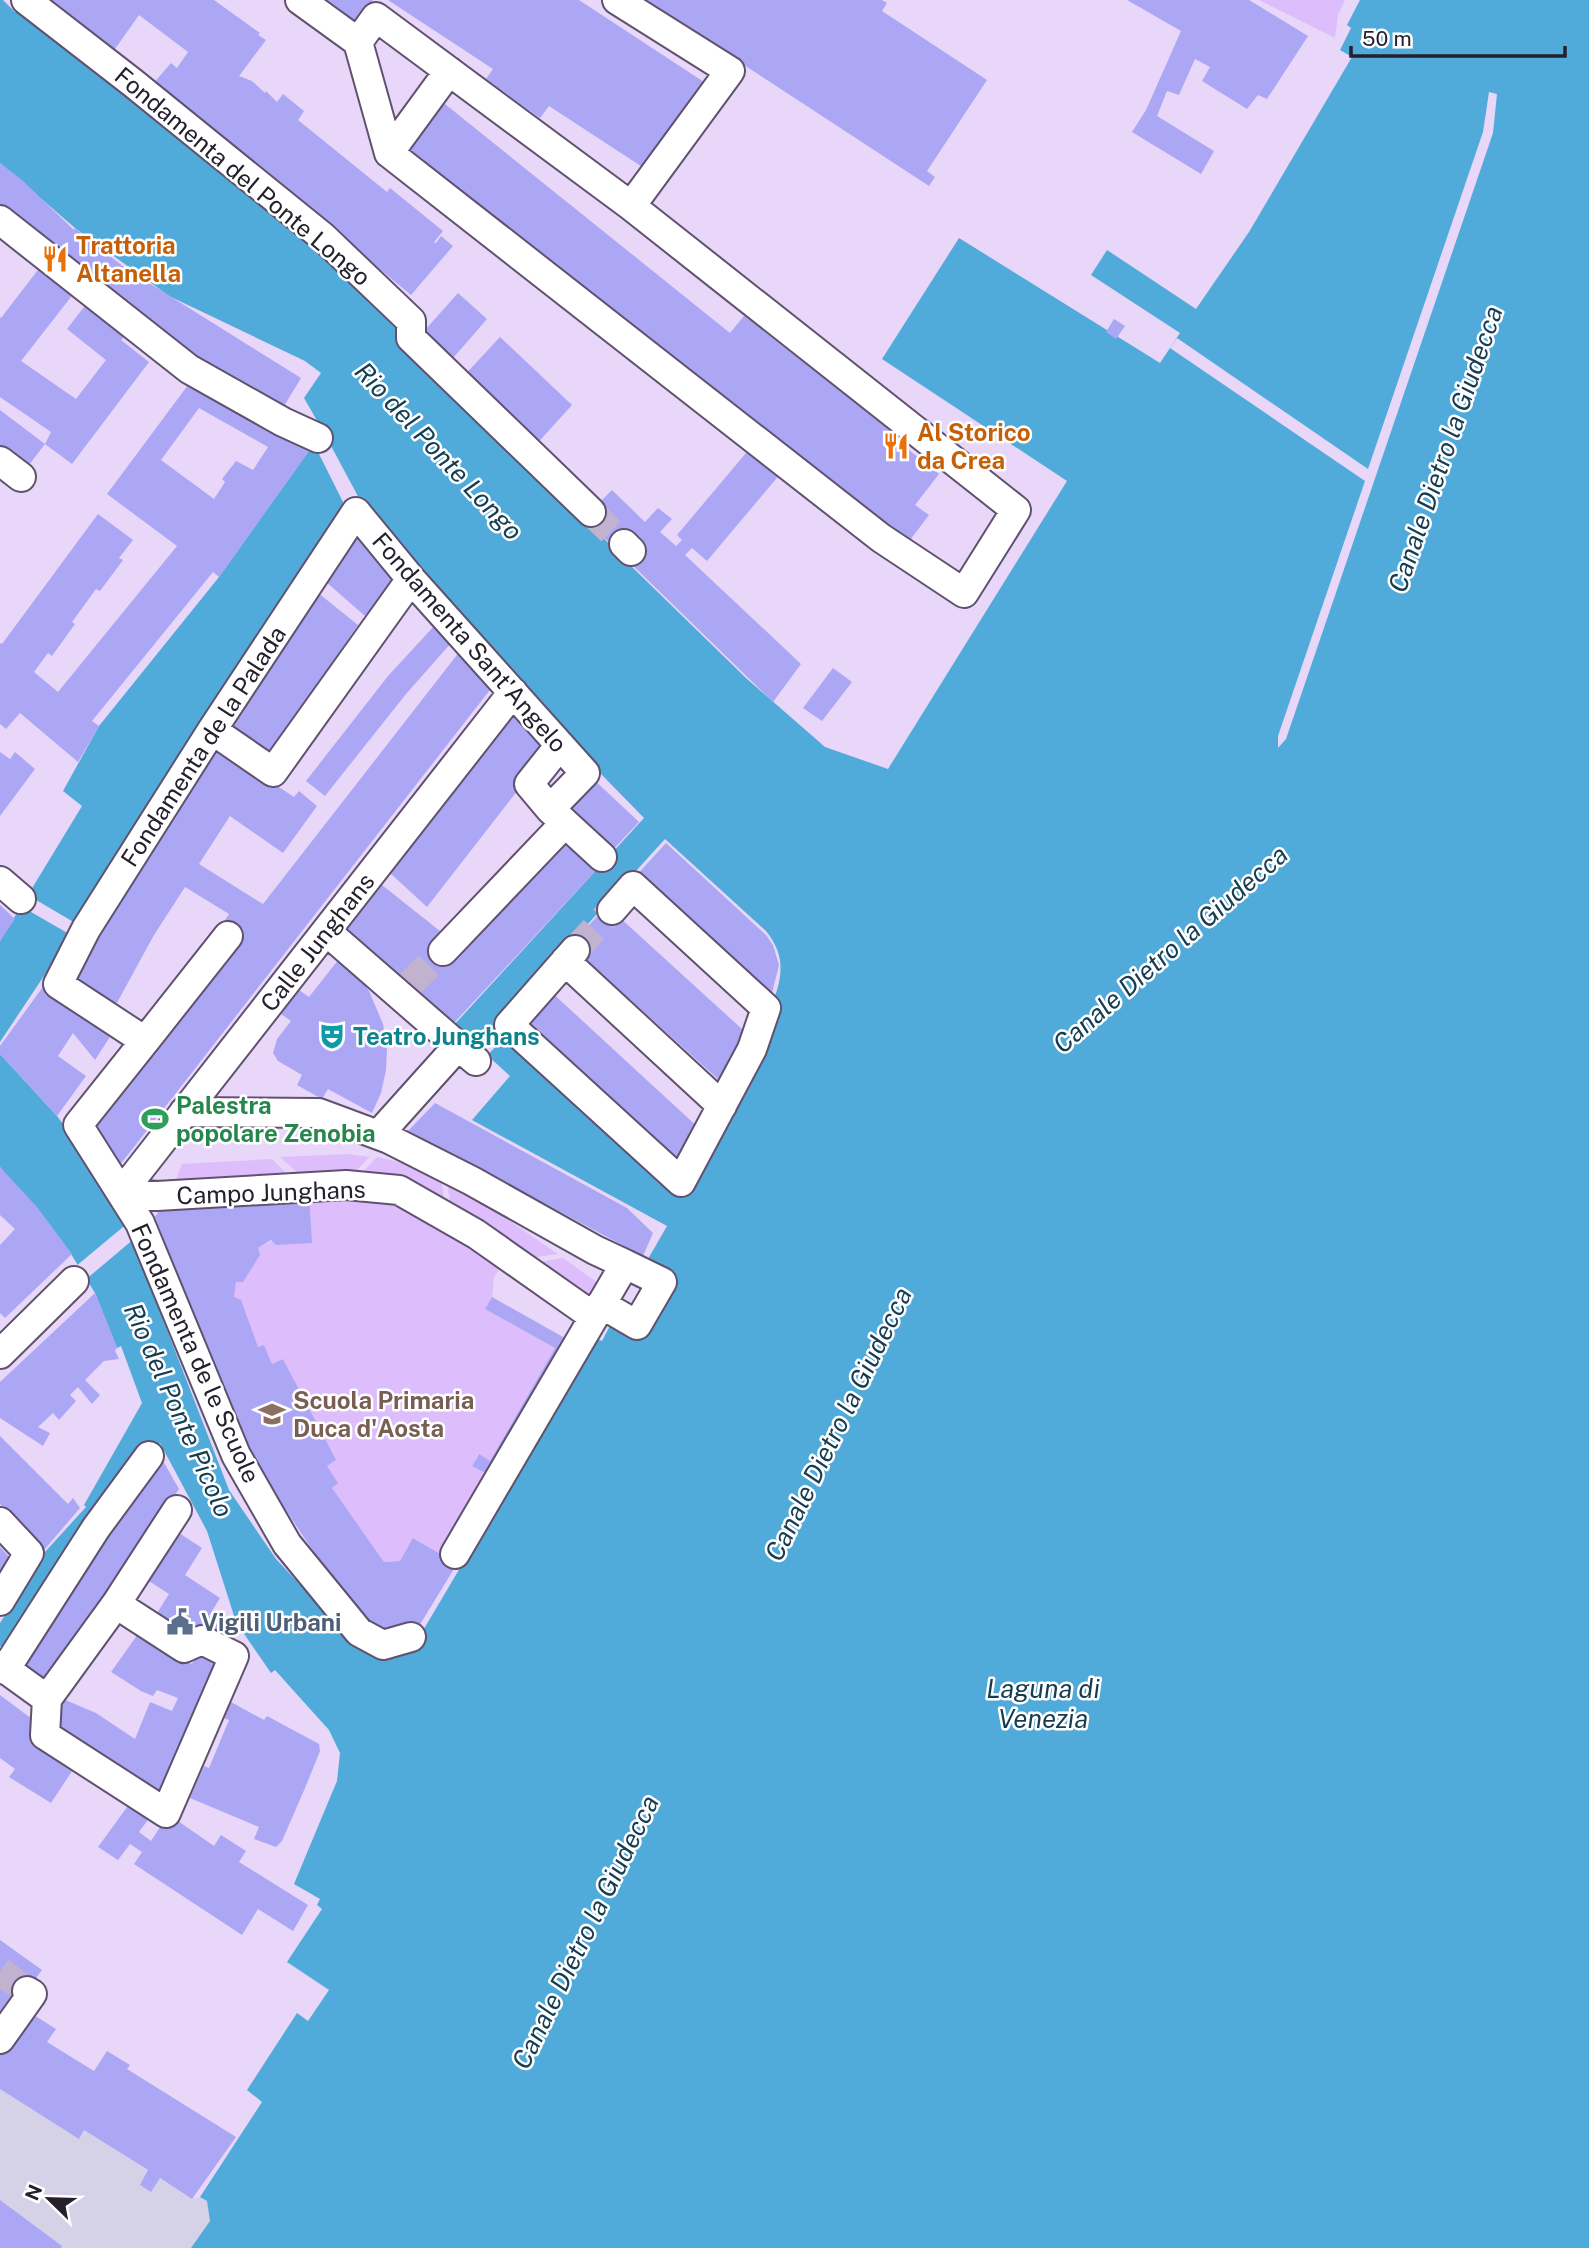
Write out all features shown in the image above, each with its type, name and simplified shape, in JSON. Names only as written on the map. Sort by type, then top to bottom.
[{"type":"street","points":[[8,0],[15,7],[25,0]]},
{"type":"street","name":"Fondamenta del Ponte Longo","points":[[25,0],[134,83],[323,237],[411,321],[411,338],[591,512]]},
{"type":"street","points":[[300,0],[358,42],[389,153],[881,538],[964,593],[1016,510],[631,206],[376,17],[358,42]]},
{"type":"street","points":[[617,0],[730,71],[631,206]]},
{"type":"street","points":[[389,153],[449,71]]},
{"type":"street","points":[[0,220],[189,369],[283,422],[318,438]]},
{"type":"street","name":"Fondamenta Sant'Angelo","points":[[356,512],[411,579],[585,773],[557,816]]},
{"type":"street","name":"Fondamenta de la Palada","points":[[145,1041],[58,984],[83,935],[212,730],[356,512]]},
{"type":"street","points":[[212,730],[273,772],[411,579]]},
{"type":"street","name":"Calle Junghans","points":[[121,1193],[513,692]]},
{"type":"street","points":[[560,745],[529,784],[557,816],[603,857]]},
{"type":"street","points":[[450,939],[557,816]]},
{"type":"street","points":[[612,910],[634,886],[766,1008],[752,1049],[722,1106],[681,1182],[509,1025],[570,955],[722,1106]]},
{"type":"street","points":[[326,931],[404,990],[467,1053],[379,1133]]},
{"type":"street","points":[[145,1041],[228,936]]},
{"type":"street","name":"Fondamenta de le Scuole","points":[[145,1041],[78,1125],[140,1223],[236,1455],[287,1544],[359,1632],[383,1645],[411,1637]]},
{"type":"street","points":[[184,1112],[320,1113],[379,1133],[625,1264],[455,1554]]},
{"type":"street","name":"Campo Junghans","points":[[121,1193],[156,1196],[346,1185],[399,1190],[476,1234],[598,1311],[637,1325],[662,1282],[625,1264]]},
{"type":"street","points":[[4,1341],[74,1281]]},
{"type":"street","points":[[47,1699],[3,1667],[96,1528],[149,1457]]},
{"type":"street","points":[[116,1604],[184,1648],[202,1640],[234,1656],[166,1813],[45,1735],[47,1699],[116,1604],[177,1510]]},
{"type":"street","points":[[0,1522],[29,1552],[0,1601]]},
{"type":"street","points":[[0,2039],[32,1994],[27,1990]]},
{"type":"shaded area","points":[[1259,0],[1345,0],[1338,15],[1335,38]]},
{"type":"shaded area","points":[[349,1154],[369,1157],[348,1180],[307,1181],[280,1157]]},
{"type":"shaded area","points":[[377,1157],[408,1164],[441,1177],[445,1206],[355,1180]]},
{"type":"shaded area","points":[[272,1159],[296,1183],[172,1190],[182,1164]]},
{"type":"shaded area","points":[[447,1180],[558,1254],[522,1259],[451,1210]]},
{"type":"shaded area","points":[[309,1193],[404,1199],[505,1260],[494,1277],[492,1297],[485,1309],[555,1348],[490,1461],[478,1454],[472,1466],[486,1474],[439,1554],[414,1538],[400,1561],[384,1562],[332,1488],[327,1466],[335,1460],[283,1359],[272,1364],[264,1345],[258,1347],[234,1297],[236,1282],[258,1248],[272,1241]]},
{"type":"shaded area","points":[[563,1258],[601,1285],[588,1305],[528,1264]]},
{"type":"shaded area","points":[[0,2089],[78,2138],[84,2130],[192,2199],[200,2197],[207,2201],[210,2221],[191,2248],[0,2248]]},
{"type":"water","name":"Laguna di Venezia","points":[[0,0],[3,0],[15,12],[22,6],[316,245],[630,565],[747,679],[825,747],[888,769],[1067,481],[882,359],[959,238],[1160,363],[1180,333],[1091,275],[1107,250],[1196,309],[1249,232],[1352,57],[1340,50],[1351,28],[1347,25],[1360,0],[1589,0],[1589,2248],[191,2248],[210,2221],[207,2201],[200,2197],[262,2102],[247,2090],[297,2013],[308,2021],[329,1990],[287,1962],[322,1909],[317,1905],[320,1899],[294,1884],[337,1781],[340,1753],[329,1730],[275,1670],[271,1673],[236,1622],[207,1531],[160,1443],[147,1454],[10,1654],[0,1646],[0,1623],[45,1552],[86,1507],[84,1505],[142,1403],[121,1346],[117,1348],[95,1293],[71,1254],[0,1167],[0,1054],[57,1116],[103,1177],[131,1237],[229,1490],[276,1559],[348,1636],[418,1639],[596,1338],[602,1341],[612,1322],[639,1336],[675,1274],[648,1259],[667,1226],[472,1120],[510,1076],[454,1025],[644,818],[603,776],[360,501],[0,1042],[0,941],[82,806],[63,791],[99,726],[219,577],[323,431],[304,398],[321,373],[305,361],[169,296],[75,228],[0,163]],"holes":[[[665,839],[766,931],[779,954],[781,970],[775,996],[777,998],[758,1055],[684,1196],[497,1024]]]},
{"type":"pier","points":[[1489,92],[1497,94],[1493,133],[1286,739],[1278,748],[1278,736],[1365,481],[1170,348],[1177,338],[1368,469],[1483,132]]},
{"type":"pier","points":[[323,431],[360,500],[345,506],[314,444]]},
{"type":"pier","points":[[26,894],[82,927],[76,938],[19,905]]},
{"type":"pier","points":[[502,1024],[510,1031],[485,1058],[478,1051]]},
{"type":"pier","points":[[129,1222],[135,1238],[84,1281],[75,1267]]},
{"type":"building","points":[[32,0],[214,0],[266,40],[239,76],[252,81],[277,102],[283,94],[304,111],[298,120],[387,192],[390,188],[443,231],[434,242],[441,236],[453,246],[411,295],[208,127],[152,85],[171,63],[177,68],[188,52],[139,15],[110,56]]},
{"type":"building","points":[[313,0],[373,0],[353,28]]},
{"type":"building","points":[[388,0],[579,0],[707,84],[650,172],[549,106],[540,118],[486,79],[493,69]]},
{"type":"building","points":[[645,0],[882,0],[887,3],[882,11],[987,80],[927,171],[935,177],[929,186]]},
{"type":"building","points":[[1127,0],[1249,0],[1308,36],[1267,99],[1258,95],[1247,109],[1202,81],[1210,67],[1195,59],[1179,95],[1167,91],[1157,116],[1214,151],[1201,174],[1132,132],[1146,110],[1181,31]]},
{"type":"building","points":[[440,100],[730,333],[744,316],[907,443],[904,446],[939,474],[915,505],[929,515],[904,548],[402,153]]},
{"type":"building","points":[[0,163],[22,180],[74,230],[75,228],[125,268],[301,378],[278,416],[189,366],[0,214]]},
{"type":"building","points":[[44,262],[78,288],[21,361],[76,399],[106,360],[67,329],[91,298],[130,329],[121,340],[149,362],[72,464],[45,444],[51,432],[0,397],[0,317]]},
{"type":"building","points":[[458,293],[487,319],[447,365],[417,339]]},
{"type":"building","points":[[1114,319],[1125,326],[1116,339],[1106,332]]},
{"type":"building","points":[[500,337],[572,405],[533,448],[461,379]]},
{"type":"building","points":[[194,377],[314,444],[219,577],[213,572],[92,721],[99,726],[78,762],[20,713],[6,729],[0,724],[0,643],[2,644],[98,514],[133,540],[119,558],[123,560],[100,591],[96,589],[52,656],[48,653],[34,672],[58,692],[177,546],[107,494]],"holes":[[[199,408],[268,447],[253,470],[236,461],[222,479],[225,482],[214,499],[161,460]]]},
{"type":"building","points":[[0,410],[45,444],[22,474],[0,456]]},
{"type":"building","points":[[751,447],[781,473],[707,561],[692,548],[685,555],[801,664],[773,702],[584,518],[612,490],[645,522],[658,508],[672,519],[660,532],[676,546],[682,540],[677,535]]},
{"type":"building","points":[[357,535],[398,573],[365,616],[325,581]]},
{"type":"building","points":[[317,592],[358,625],[267,757],[222,725]]},
{"type":"building","points":[[435,625],[452,642],[406,694],[325,796],[306,781],[388,676]]},
{"type":"building","points":[[460,651],[493,686],[116,1170],[88,1128],[229,914],[185,887],[154,935],[113,1010],[67,980],[211,742],[294,797],[299,791],[317,806],[283,853],[230,816],[199,864],[263,904]]},
{"type":"building","points":[[833,668],[852,682],[822,721],[803,708]]},
{"type":"building","points":[[516,706],[553,745],[427,907],[390,873]]},
{"type":"building","points":[[0,752],[10,759],[15,752],[35,769],[0,816]]},
{"type":"building","points":[[592,778],[639,822],[607,856],[559,813]]},
{"type":"building","points":[[565,831],[601,865],[453,1024],[347,929],[382,885],[450,939]]},
{"type":"building","points":[[666,843],[766,935],[773,945],[779,965],[771,997],[634,878]]},
{"type":"building","points":[[0,905],[15,919],[0,941]]},
{"type":"building","points":[[607,906],[754,1040],[730,1090],[570,945]]},
{"type":"building","name":"Teatro Junghans","points":[[339,959],[360,978],[369,991],[383,1024],[387,1049],[386,1070],[381,1093],[372,1113],[328,1089],[322,1099],[297,1085],[302,1075],[278,1061],[273,1053],[277,1039],[291,1021],[281,1014],[299,990],[309,997]]},
{"type":"building","points":[[45,984],[115,1029],[95,1060],[73,1033],[58,1056],[86,1076],[57,1116],[0,1054],[0,1046]]},
{"type":"building","points":[[549,990],[701,1130],[678,1174],[516,1025]]},
{"type":"building","points":[[435,1103],[627,1208],[653,1233],[643,1256],[408,1131]]},
{"type":"building","points":[[0,1167],[37,1207],[72,1254],[5,1318],[0,1313],[0,1245],[15,1229],[0,1215]]},
{"type":"building","name":"Scuola Primaria Duca d'Aosta","points":[[309,1193],[312,1243],[276,1245],[271,1240],[258,1248],[260,1255],[243,1282],[236,1282],[234,1297],[241,1300],[258,1347],[264,1345],[272,1364],[283,1359],[336,1460],[327,1466],[338,1483],[332,1488],[384,1562],[400,1561],[413,1538],[457,1564],[416,1631],[379,1633],[322,1564],[266,1481],[227,1403],[155,1217],[165,1201]]},
{"type":"building","points":[[95,1293],[119,1359],[104,1361],[85,1380],[100,1395],[92,1404],[78,1387],[70,1395],[76,1401],[59,1420],[53,1413],[38,1427],[50,1433],[43,1446],[0,1418],[0,1382]]},
{"type":"building","points":[[492,1297],[572,1342],[494,1478],[472,1466],[479,1454],[490,1461],[555,1348],[485,1309]]},
{"type":"building","points":[[0,1436],[68,1504],[73,1498],[80,1508],[44,1550],[0,1504]]},
{"type":"building","points":[[158,1452],[179,1489],[49,1682],[16,1661]]},
{"type":"building","points":[[173,1529],[202,1548],[185,1575],[220,1598],[209,1616],[224,1626],[215,1642],[194,1628],[187,1639],[154,1618],[169,1594],[141,1576]]},
{"type":"building","points":[[0,1547],[13,1561],[0,1581]]},
{"type":"building","points":[[138,1634],[192,1664],[200,1647],[222,1656],[158,1806],[139,1832],[151,1841],[166,1818],[178,1821],[214,1846],[221,1835],[246,1851],[239,1862],[308,1905],[293,1931],[258,1909],[242,1935],[134,1864],[142,1852],[130,1844],[118,1860],[98,1847],[138,1792],[50,1730],[63,1699],[96,1713],[135,1739],[150,1702],[172,1711],[178,1698],[157,1690],[153,1696],[111,1672]]},
{"type":"building","points":[[0,1695],[40,1725],[74,1768],[51,1803],[9,1777],[15,1769],[0,1758]]},
{"type":"building","points":[[231,1702],[264,1720],[267,1716],[319,1744],[320,1751],[305,1788],[282,1841],[276,1847],[254,1839],[259,1827],[190,1798],[204,1766],[209,1768],[229,1720],[224,1718]]},
{"type":"building","points":[[0,1940],[42,1970],[0,2028]]},
{"type":"building","points":[[29,2012],[56,2029],[47,2042],[94,2071],[107,2051],[130,2065],[127,2069],[236,2137],[192,2199],[160,2178],[151,2192],[140,2185],[148,2170],[84,2130],[79,2139],[0,2089],[0,2048]]},
{"type":"building","points":[[0,2200],[62,2246],[61,2248],[0,2248]]},
{"type":"tunnel","points":[[591,512],[624,544]]},
{"type":"tunnel","points":[[575,950],[612,910]]},
{"type":"tunnel","points":[[409,985],[443,951]]},
{"type":"tunnel","points":[[0,1971],[27,1991]]},
{"type":"place","name":"Trattoria Altanella","points":[[55,259]]},
{"type":"place","name":"Al Storico da Crea","points":[[896,446]]},
{"type":"place","name":"Teatro Junghans","points":[[332,1036]]},
{"type":"place","name":"Palestra popolare Zenobia","points":[[155,1119]]},
{"type":"place","name":"Scuola Primaria Duca d'Aosta","points":[[272,1414]]},
{"type":"place","name":"Vigili Urbani","points":[[180,1622]]},
{"type":"water label","name":"Canale Dietro la Giudecca","points":[[1445,449]]},
{"type":"water label","name":"Rio del Ponte Longo","points":[[439,451]]},
{"type":"water label","name":"Canale Dietro la Giudecca","points":[[1170,949]]},
{"type":"water label","name":"Rio del Ponte Picolo","points":[[179,1410]]},
{"type":"water label","name":"Canale Dietro la Giudecca","points":[[838,1424]]},
{"type":"water label","name":"Canale Dietro la Giudecca","points":[[585,1932]]}]
